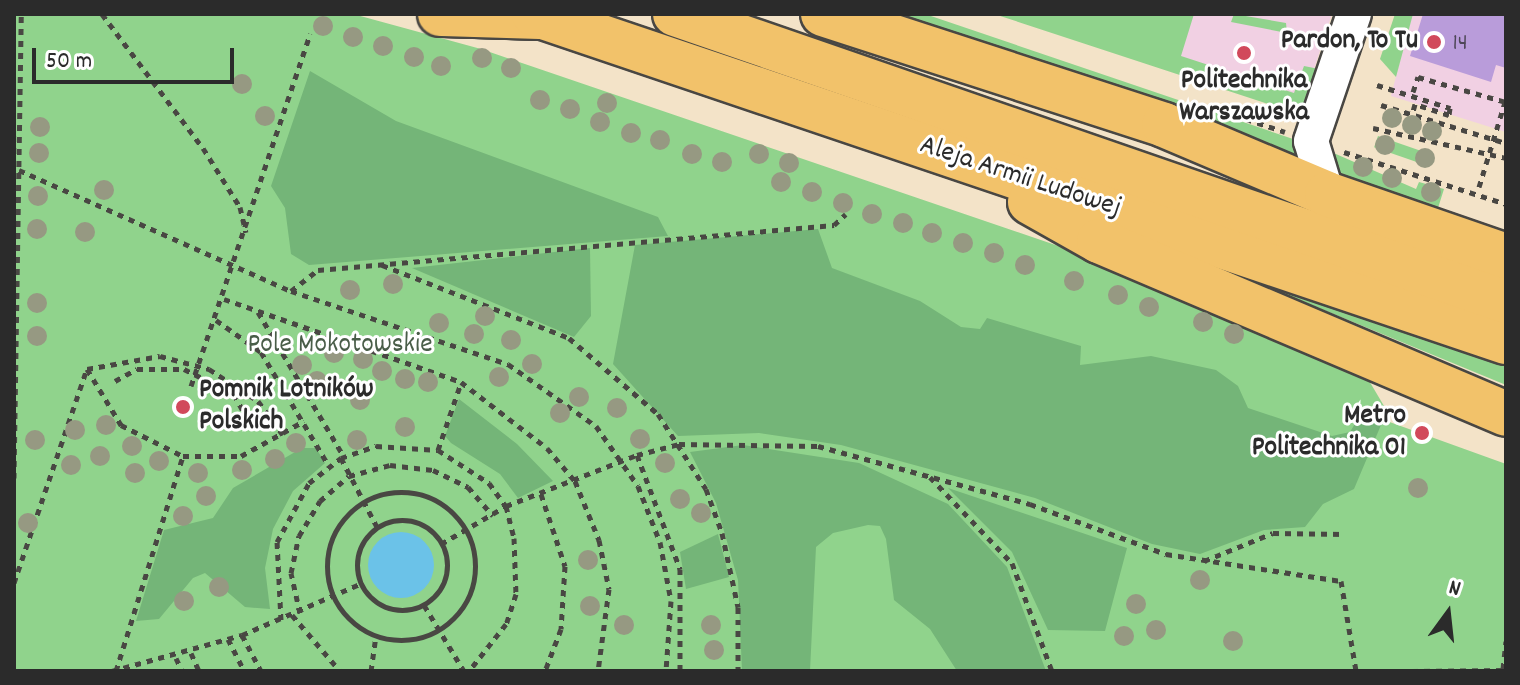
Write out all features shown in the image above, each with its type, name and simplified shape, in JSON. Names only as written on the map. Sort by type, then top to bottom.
[{"type":"main road","name":"Aleja Armii Ludowej","points":[[440,14],[538,15],[1506,342]]},
{"type":"main road","name":"Aleja Armii Ludowej","points":[[675,14],[1506,301]]},
{"type":"main road","points":[[823,14],[1164,125],[1327,194],[1506,256]]},
{"type":"main road","points":[[903,91],[1327,194]]},
{"type":"main road","points":[[951,157],[1099,241],[1506,414]]},
{"type":"street","points":[[1327,194],[1311,141],[1354,14]]},
{"type":"path","points":[[14,478],[21,14]]},
{"type":"path","points":[[102,14],[203,148],[240,207],[246,233]]},
{"type":"path","points":[[191,386],[224,299],[310,34]]},
{"type":"path","points":[[1413,92],[1418,77],[1505,102],[1479,187]]},
{"type":"path","points":[[1377,85],[1413,92],[1450,108],[1449,115],[1415,104],[1412,115]]},
{"type":"path","points":[[1381,105],[1506,143]]},
{"type":"path","points":[[1373,128],[1435,147],[1506,158]]},
{"type":"path","points":[[1331,148],[1506,204]]},
{"type":"path","points":[[19,170],[146,222],[233,271],[508,364],[578,410],[621,461],[667,570],[666,671]]},
{"type":"path","points":[[291,291],[318,270],[834,225],[846,214]]},
{"type":"path","points":[[379,264],[569,338],[632,387],[679,444],[706,489],[732,568],[738,671]]},
{"type":"path","points":[[224,299],[461,382],[513,415],[575,481],[609,589],[598,671]]},
{"type":"path","points":[[257,312],[343,458],[349,476],[377,527]]},
{"type":"path","points":[[216,320],[261,352],[329,466]]},
{"type":"path","points":[[87,369],[160,356],[198,365],[236,383],[283,435]]},
{"type":"path","points":[[87,369],[121,425],[183,456],[241,456],[304,421]]},
{"type":"path","points":[[14,583],[16,567],[87,369]]},
{"type":"path","points":[[115,381],[137,369],[195,373],[234,394],[253,429]]},
{"type":"path","points":[[438,450],[461,382]]},
{"type":"path","points":[[441,544],[506,506],[637,455],[679,444],[818,446],[1203,562],[1341,581],[1356,671]]},
{"type":"path","points":[[281,620],[273,571],[281,532],[294,503],[329,466],[376,446],[438,450],[465,463],[506,506],[516,594],[499,639],[467,671],[424,605]]},
{"type":"path","points":[[637,455],[680,569],[680,671]]},
{"type":"path","points":[[183,456],[121,643],[115,671],[176,658],[242,635],[300,613],[360,584]]},
{"type":"path","points":[[300,613],[291,573],[299,536],[320,501],[349,476],[390,465],[433,470],[468,487],[493,516]]},
{"type":"path","points":[[929,477],[1012,563],[1052,671]]},
{"type":"path","points":[[409,492],[452,512],[466,530],[475,575],[468,597],[438,630],[417,638],[376,635],[334,597],[330,544],[363,502],[409,492]]},
{"type":"path","points":[[541,494],[565,566],[561,629],[545,671]]},
{"type":"path","points":[[413,522],[441,544],[445,578],[424,605],[389,609],[360,584],[360,546],[377,527],[413,522]]},
{"type":"path","points":[[1203,562],[1273,533],[1345,534]]},
{"type":"path","points":[[292,615],[315,650],[340,671]]},
{"type":"path","points":[[242,635],[261,671]]},
{"type":"path","points":[[371,671],[376,635]]},
{"type":"path","points":[[228,639],[244,671]]},
{"type":"path","points":[[1412,671],[1504,670],[1506,641]]},
{"type":"path","points":[[191,653],[199,671]]},
{"type":"path","points":[[176,658],[182,671]]},
{"type":"shaded area","name":"Politechnika Warszawska","points":[[1050,14],[1332,14],[1305,97]]},
{"type":"shaded area","points":[[1412,14],[1506,14],[1506,132],[1391,96]]},
{"type":"green space","name":"Pole Mokotowskie","points":[[14,14],[353,14],[481,49],[1111,264],[1368,379],[1387,411],[1384,420],[1506,464],[1506,671],[14,671]]},
{"type":"green space","points":[[874,14],[925,14],[1293,139],[1304,160]]},
{"type":"green space","points":[[994,14],[1194,14],[1181,56],[1294,93],[1304,66],[1319,69],[1308,117]]},
{"type":"green space","points":[[1234,14],[1286,23],[1287,33],[1231,22]]},
{"type":"green space","points":[[1395,14],[1413,14],[1396,77],[1380,59]]},
{"type":"green space","points":[[310,71],[396,121],[658,217],[668,236],[309,265],[291,254],[285,208],[271,186]]},
{"type":"green space","points":[[1378,136],[1433,155],[1429,166],[1374,147]]},
{"type":"green space","points":[[1329,151],[1416,189],[1419,182],[1444,189],[1438,208],[1336,172]]},
{"type":"green space","points":[[818,229],[832,268],[920,301],[961,327],[980,329],[987,318],[1081,346],[1080,365],[1151,356],[1216,370],[1238,386],[1248,408],[1332,436],[1350,432],[1359,417],[1381,425],[1354,489],[1323,504],[1305,527],[1264,530],[1200,554],[1152,544],[1035,498],[841,445],[759,433],[678,436],[613,364],[635,245]]},
{"type":"green space","points":[[590,248],[591,316],[574,337],[412,268]]},
{"type":"green space","points":[[1166,248],[1506,362],[1506,385],[1319,308]]},
{"type":"green space","points":[[459,399],[517,444],[553,481],[518,498],[500,474],[451,443],[445,436]]},
{"type":"green space","points":[[743,445],[859,463],[948,504],[1007,567],[1046,671],[957,671],[930,629],[894,600],[886,539],[880,526],[868,525],[833,533],[816,547],[810,671],[742,671],[738,580],[716,503],[690,452]]},
{"type":"green space","points":[[302,448],[316,448],[325,463],[293,491],[273,529],[265,568],[270,609],[245,607],[205,573],[193,578],[159,619],[136,621],[164,530],[213,518],[233,488]]},
{"type":"green space","points":[[948,488],[1127,548],[1105,631],[1048,630],[1012,552]]},
{"type":"green space","points":[[718,534],[729,577],[686,589],[680,552]]},
{"type":"water","points":[[401,532],[424,542],[434,565],[424,588],[401,598],[378,588],[368,565],[378,542]]},
{"type":"building","points":[[1423,14],[1506,14],[1506,68],[1496,65],[1491,82],[1410,56]]},
{"type":"place","name":"Pardon, To Tu","points":[[1434,42]]},
{"type":"place","name":"Politechnika Warszawska","points":[[1244,53]]},
{"type":"place","name":"Pomnik Lotników Polskich","points":[[183,407]]},
{"type":"place","name":"Metro Politechnika 01","points":[[1422,433]]}]
